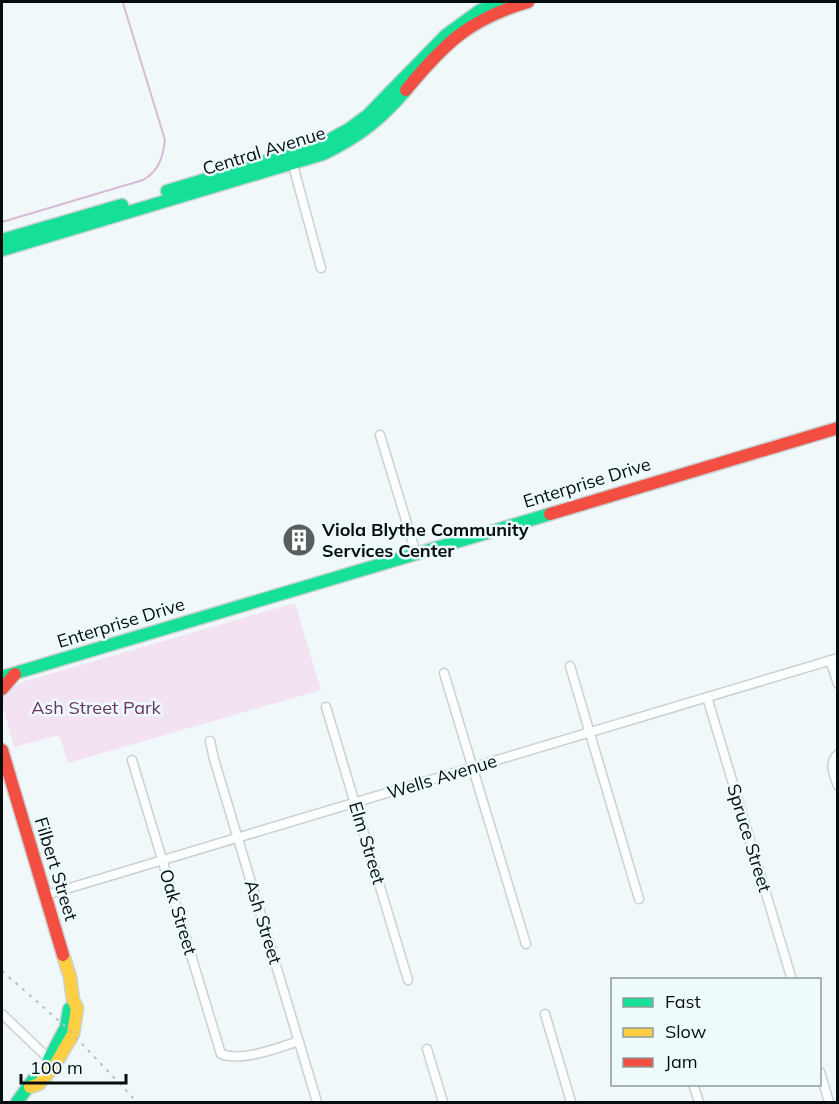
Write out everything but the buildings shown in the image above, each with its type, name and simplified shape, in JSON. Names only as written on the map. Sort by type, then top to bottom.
[{"type":"street","name":"Central Avenue","points":[[2,250],[291,159],[320,145],[358,123],[375,109],[440,39],[469,15],[499,2]]},
{"type":"street","name":"Central Avenue","points":[[2,240],[291,159],[323,154],[347,143],[382,117],[447,44],[476,22],[499,11],[528,2]]},
{"type":"street","points":[[291,159],[321,268]]},
{"type":"street","name":"Enterprise Drive","points":[[2,677],[837,428]]},
{"type":"street","points":[[380,435],[416,553]]},
{"type":"street","points":[[834,659],[837,684]]},
{"type":"street","name":"Wells Avenue","points":[[46,895],[834,659]]},
{"type":"street","points":[[570,666],[639,899]]},
{"type":"street","points":[[2,670],[16,673]]},
{"type":"street","points":[[2,688],[16,673]]},
{"type":"street","points":[[444,673],[526,944]]},
{"type":"street","name":"Spruce Street","points":[[706,697],[791,978]]},
{"type":"street","name":"Elm Street","points":[[326,707],[408,980]]},
{"type":"street","name":"Ash Street","points":[[210,741],[317,1102]]},
{"type":"street","name":"Filbert Street","points":[[2,750],[70,977],[73,1000],[69,1008],[69,1030]]},
{"type":"street","points":[[835,757],[833,771],[837,786]]},
{"type":"street","name":"Oak Street","points":[[132,760],[221,1054],[231,1058],[255,1054],[299,1041]]},
{"type":"street","points":[[544,1014],[571,1102]]},
{"type":"street","points":[[3,1019],[49,1059]]},
{"type":"street","points":[[17,1102],[69,1030]]},
{"type":"street","points":[[30,1087],[39,1084],[64,1052],[69,1030]]},
{"type":"street","points":[[427,1049],[443,1102]]},
{"type":"street","points":[[821,1078],[829,1102]]},
{"type":"street","points":[[694,1086],[699,1102]]},
{"type":"green space","name":"Ash Street Park","points":[[295,603],[321,690],[68,763],[59,735],[14,747],[2,704],[3,693],[22,682]]},
{"type":"waterway","points":[[2,222],[143,180],[159,163],[165,140],[123,3]]},
{"type":"railway","points":[[2,971],[66,1027],[137,1102]]},
{"type":"traffic: fast","points":[[167,191],[320,145],[349,129],[368,115],[446,35],[479,11],[499,2]]},
{"type":"traffic: fast","points":[[2,250],[323,154],[368,127],[406,90]]},
{"type":"traffic: fast","points":[[2,240],[122,205]]},
{"type":"traffic: fast","points":[[2,677],[550,514]]},
{"type":"traffic: fast","points":[[49,1059],[66,1027],[69,1009]]},
{"type":"traffic: fast","points":[[17,1102],[33,1080]]},
{"type":"traffic: slow","points":[[30,1087],[39,1084],[55,1065],[73,1034],[77,1008],[73,1000],[70,977],[63,955]]},
{"type":"traffic: jam","points":[[406,90],[433,59],[459,35],[489,16],[528,2]]},
{"type":"traffic: jam","points":[[550,514],[838,428]]},
{"type":"traffic: jam","points":[[2,689],[15,674]]},
{"type":"traffic: jam","points":[[2,750],[63,955]]},
{"type":"place","name":"Viola Blythe Community Services Center","points":[[299,540]]}]
